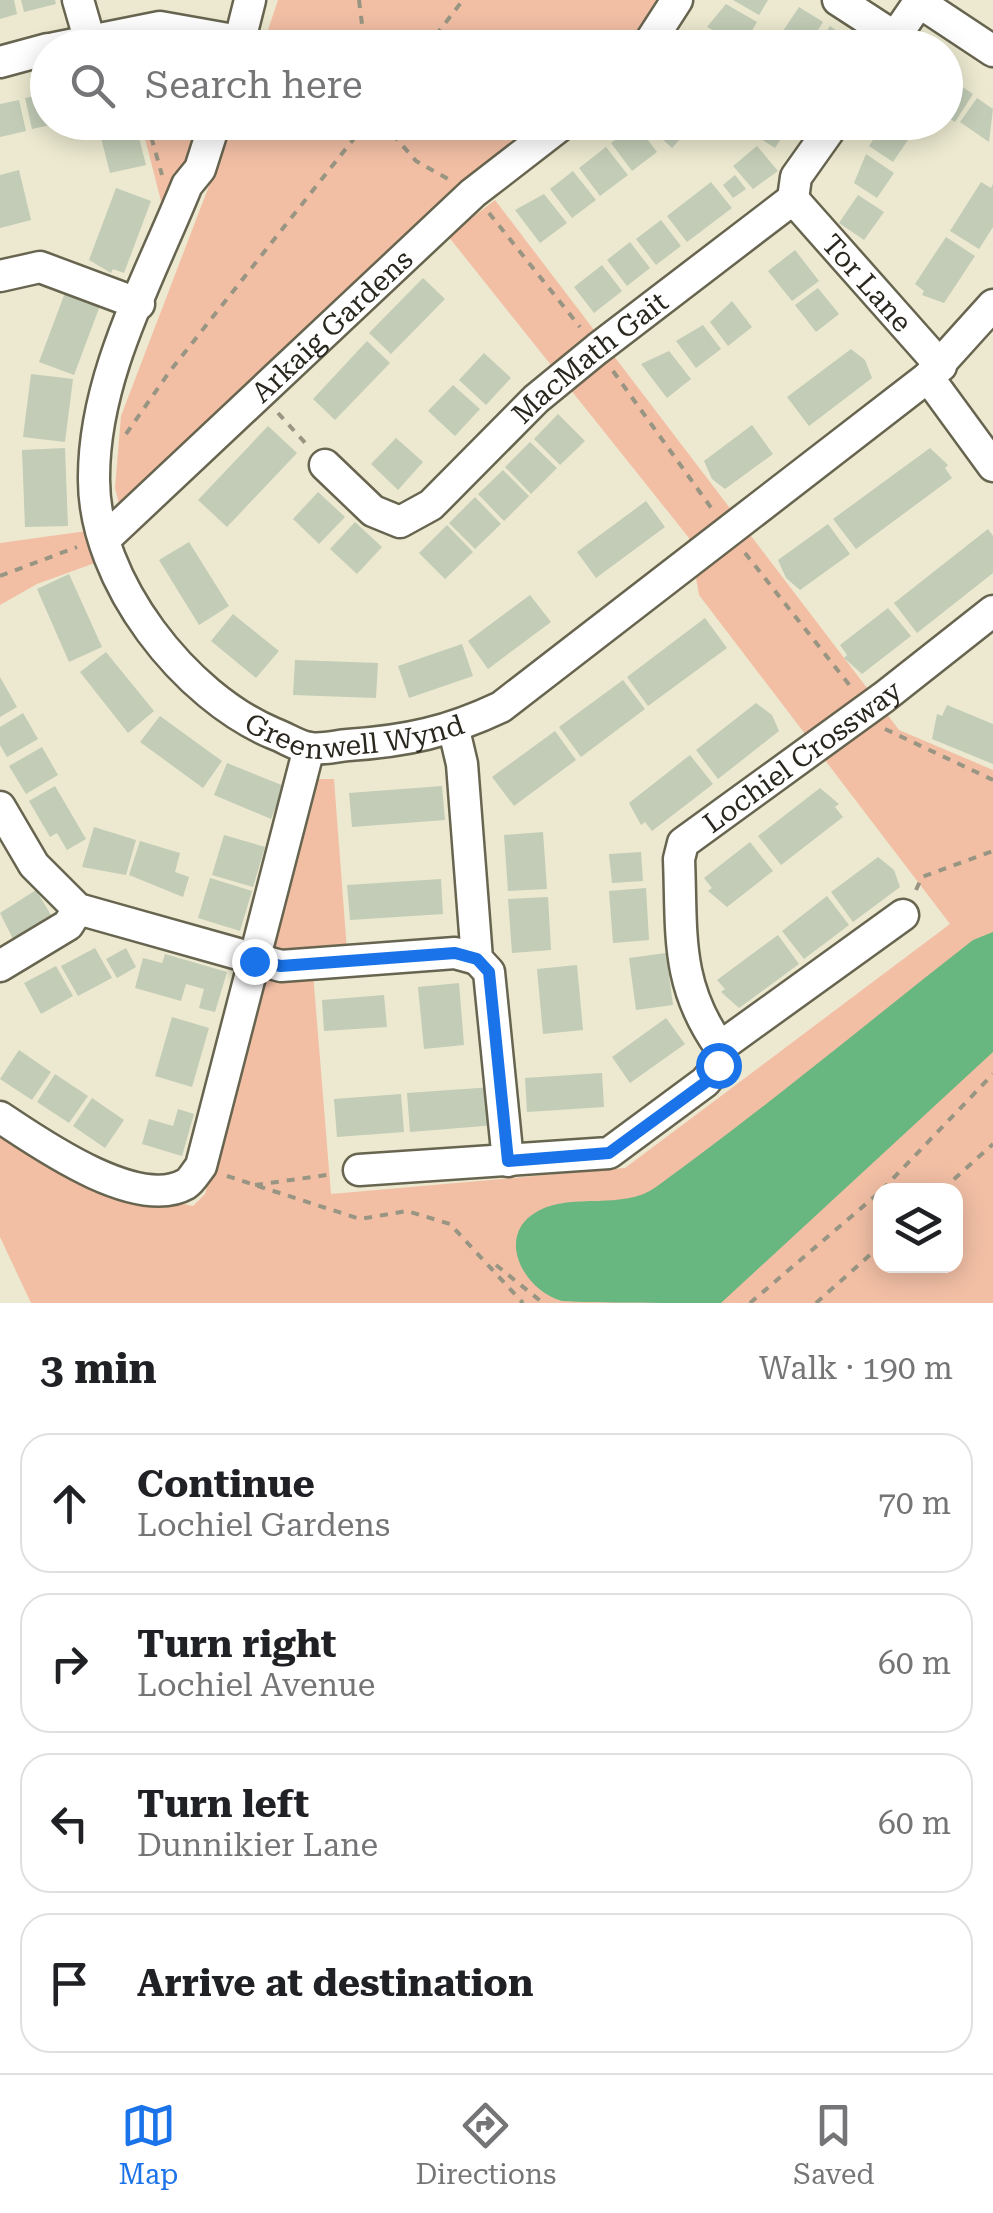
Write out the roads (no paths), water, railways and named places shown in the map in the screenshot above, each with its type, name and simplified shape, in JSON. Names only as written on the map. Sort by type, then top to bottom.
[{"type":"street","points":[[78,0],[87,30]]},
{"type":"street","points":[[242,30],[250,0]]},
{"type":"street","points":[[658,30],[677,0]]},
{"type":"street","points":[[838,0],[877,30]]},
{"type":"street","points":[[900,30],[919,2],[961,30]]},
{"type":"street","points":[[141,30],[174,30]]},
{"type":"street","points":[[963,31],[993,51]]},
{"type":"street","points":[[0,62],[30,54]]},
{"type":"street","name":"Greenwell Wynd","points":[[209,140],[103,392],[94,482],[118,573],[184,674],[215,702],[256,726],[309,748],[397,742],[454,730],[501,706],[935,372],[993,305]]},
{"type":"street","name":"Arkaig Gardens","points":[[106,538],[473,193],[542,140]]},
{"type":"street","name":"MacMath Gait","points":[[325,465],[374,511],[400,522],[431,505],[536,399],[793,199],[796,177],[822,140]]},
{"type":"street","name":"Tor Lane","points":[[793,199],[935,372],[993,466]]},
{"type":"street","points":[[0,276],[40,266],[139,304]]},
{"type":"street","name":"Lochiel Crossway","points":[[720,1047],[696,1014],[686,986],[679,859],[682,842],[884,697],[993,611]]},
{"type":"street","points":[[454,730],[462,764],[477,959]]},
{"type":"street","points":[[0,1117],[89,1171],[162,1190],[194,1175],[309,748]]},
{"type":"street","points":[[0,807],[34,865],[78,909],[281,966],[455,953],[477,959],[489,972],[508,1161]]},
{"type":"street","points":[[0,966],[68,925],[78,909]]},
{"type":"street","points":[[359,1170],[609,1153],[706,1082],[718,1065],[720,1047],[903,915]]}]
